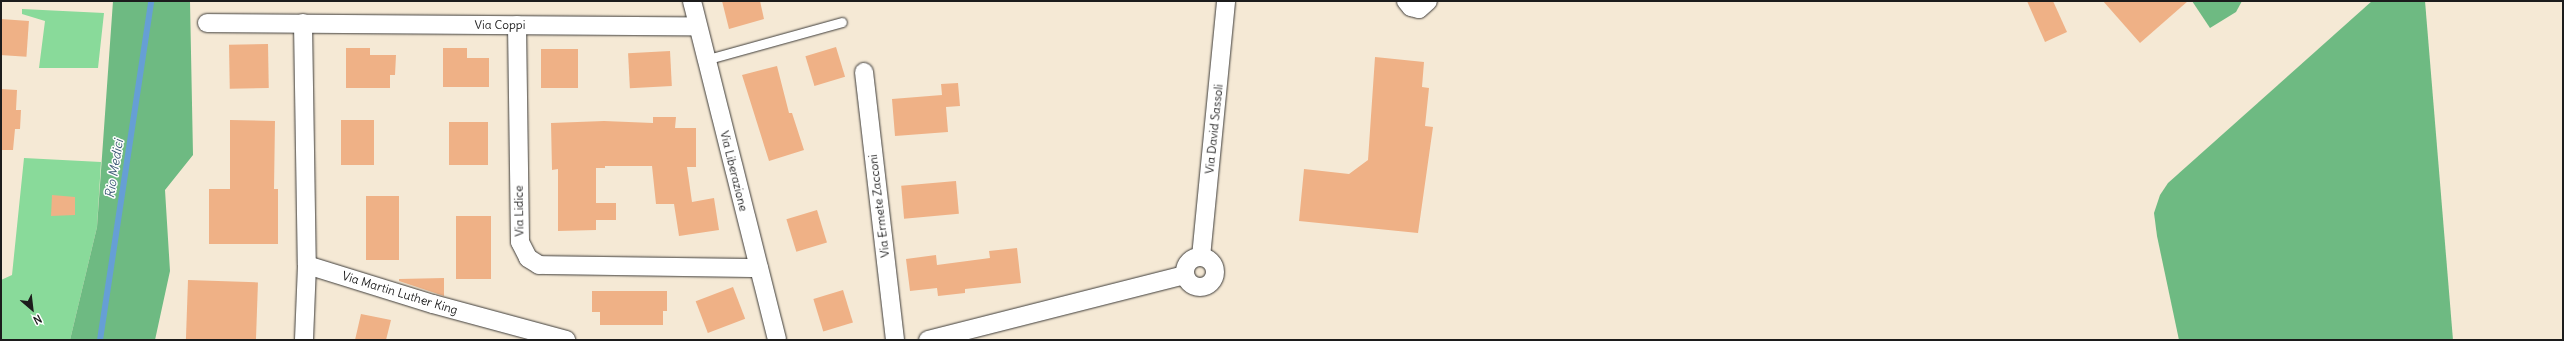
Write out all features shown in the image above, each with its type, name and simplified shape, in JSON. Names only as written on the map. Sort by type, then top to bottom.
[{"type":"street","name":"Via Liberazione","points":[[692,1],[705,60],[777,340]]},
{"type":"street","name":"Via David Sassoli","points":[[1201,257],[1226,1]]},
{"type":"street","points":[[1406,1],[1411,7],[1419,9],[1428,1]]},
{"type":"street","name":"Via Coppi","points":[[207,23],[697,26]]},
{"type":"street","points":[[303,23],[307,265],[304,340]]},
{"type":"street","name":"Via Lidice","points":[[516,25],[520,242],[528,258],[539,265],[759,268]]},
{"type":"street","name":"Via Ermete Zacconi","points":[[864,72],[895,340]]},
{"type":"street","points":[[1201,257],[1208,259],[1214,266],[1213,280],[1200,287],[1190,284],[1185,275],[1189,261],[1201,257]]},
{"type":"street","name":"Via Martin Luther King","points":[[307,265],[433,304],[566,340]]},
{"type":"street","points":[[928,340],[1185,275]]},
{"type":"lane","points":[[705,60],[842,22]]},
{"type":"green space","points":[[113,1],[190,1],[193,155],[165,190],[170,271],[155,340],[70,340],[97,227]]},
{"type":"green space","points":[[2192,1],[2242,1],[2236,12],[2210,28]]},
{"type":"green space","points":[[2372,1],[2425,1],[2453,340],[2179,340],[2157,236],[2154,213],[2160,195],[2168,183]]},
{"type":"green space","points":[[22,9],[104,13],[98,68],[39,68],[45,21],[22,14]]},
{"type":"green space","points":[[24,158],[101,162],[97,227],[70,340],[1,340],[1,280],[12,275]]},
{"type":"building","points":[[722,1],[760,1],[764,19],[729,29]]},
{"type":"building","points":[[2027,1],[2053,1],[2067,32],[2045,42]]},
{"type":"building","points":[[2103,1],[2188,1],[2140,43]]},
{"type":"building","points":[[1,19],[29,21],[26,57],[1,55]]},
{"type":"building","points":[[268,44],[269,88],[230,89],[229,45]]},
{"type":"building","points":[[836,47],[845,77],[814,86],[805,56]]},
{"type":"building","points":[[346,48],[370,48],[370,55],[396,55],[395,75],[390,75],[390,88],[346,88]]},
{"type":"building","points":[[443,48],[467,48],[467,58],[489,58],[489,87],[443,87]]},
{"type":"building","points":[[541,49],[578,49],[578,88],[541,88]]},
{"type":"building","points":[[670,51],[672,86],[630,88],[628,53]]},
{"type":"building","points":[[1375,57],[1424,62],[1422,87],[1429,88],[1425,126],[1433,127],[1418,233],[1299,221],[1304,169],[1349,174],[1368,160]]},
{"type":"building","points":[[777,66],[789,113],[792,113],[804,150],[769,161],[742,75]]},
{"type":"building","points":[[958,83],[960,106],[946,107],[948,132],[895,136],[892,99],[942,95],[941,84]]},
{"type":"building","points":[[1,89],[17,90],[16,110],[21,110],[20,129],[15,129],[13,150],[1,150]]},
{"type":"building","points":[[653,117],[676,117],[675,128],[696,128],[696,167],[687,167],[692,202],[714,198],[719,230],[679,236],[674,204],[656,204],[652,166],[605,166],[605,168],[596,168],[596,203],[616,203],[616,220],[596,220],[596,230],[558,231],[558,169],[552,170],[551,123],[604,121],[653,123]]},
{"type":"building","points":[[230,120],[275,121],[274,189],[278,189],[278,244],[209,244],[209,189],[230,189]]},
{"type":"building","points":[[341,120],[374,120],[374,165],[341,165]]},
{"type":"building","points":[[449,122],[488,122],[488,165],[449,165]]},
{"type":"building","points":[[956,181],[959,214],[904,219],[901,186]]},
{"type":"building","points":[[52,195],[75,197],[75,215],[51,216]]},
{"type":"building","points":[[366,196],[399,196],[399,260],[366,260]]},
{"type":"building","points":[[817,210],[827,243],[796,252],[786,219]]},
{"type":"building","points":[[456,216],[491,216],[491,279],[456,279]]},
{"type":"building","points":[[1017,248],[1021,283],[965,289],[965,293],[938,296],[937,288],[910,291],[906,259],[936,255],[937,265],[990,258],[989,251]]},
{"type":"building","points":[[444,278],[444,296],[399,281],[399,279]]},
{"type":"building","points":[[188,280],[258,282],[256,340],[186,340]]},
{"type":"building","points":[[733,287],[745,319],[708,333],[696,301]]},
{"type":"building","points":[[843,290],[853,323],[823,332],[813,299]]},
{"type":"building","points":[[592,291],[667,291],[667,311],[663,311],[663,325],[600,325],[600,312],[592,312]]},
{"type":"building","points":[[361,314],[391,320],[386,340],[355,340]]},
{"type":"waterway","name":"Rio Medici","points":[[100,340],[151,1]]}]
